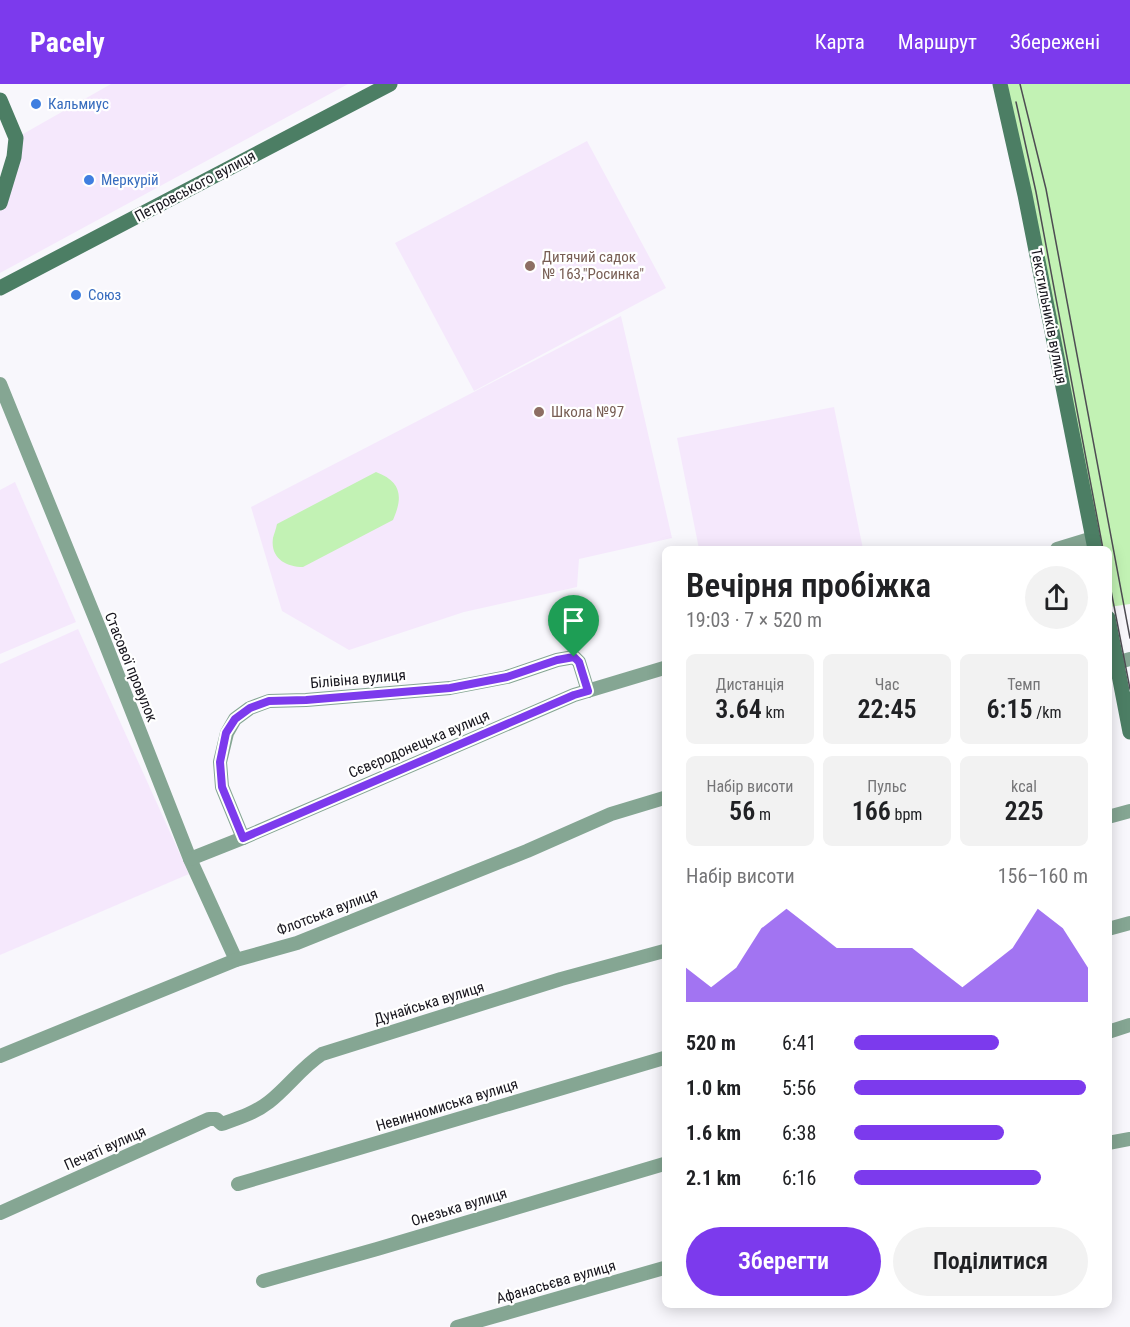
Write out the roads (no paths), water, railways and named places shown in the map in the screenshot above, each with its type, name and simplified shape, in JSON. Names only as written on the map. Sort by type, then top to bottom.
[{"type":"street","name":"Петровського вулиця","points":[[0,288],[390,84]]},
{"type":"street","name":"Текстильників вулиця","points":[[1000,84],[1025,195],[1094,543]]},
{"type":"street","points":[[0,100],[16,138],[14,157],[0,203]]},
{"type":"street","name":"Стасової провулок","points":[[0,384],[190,859],[236,960]]},
{"type":"street","points":[[1076,546],[1094,543]]},
{"type":"street","points":[[1112,636],[1130,732]]},
{"type":"street","name":"Білівіна вулиця","points":[[243,838],[222,787],[220,762],[226,733],[235,719],[250,708],[269,701],[450,688],[507,677],[557,660],[574,657],[579,662],[588,691]]},
{"type":"street","name":"Сєвєродонецька вулиця","points":[[190,859],[574,695],[662,669]]},
{"type":"street","name":"Флотська вулиця","points":[[0,1056],[236,960],[297,943],[526,851],[611,814],[662,799]]},
{"type":"street","points":[[1112,816],[1130,811]]},
{"type":"street","points":[[1112,928],[1130,923]]},
{"type":"street","name":"Дунайська вулиця","points":[[222,1124],[255,1112],[270,1101],[310,1061],[322,1054],[561,979],[662,952]]},
{"type":"street","points":[[1112,1031],[1130,1025]]},
{"type":"street","name":"Невинномиська вулиця","points":[[238,1184],[662,1059]]},
{"type":"street","name":"Печаті вулиця","points":[[0,1213],[209,1119],[216,1119],[222,1124]]},
{"type":"street","points":[[1112,1142],[1130,1139]]},
{"type":"street","name":"Онезька вулиця","points":[[263,1281],[662,1165]]},
{"type":"street","name":"Афанасьєва вулиця","points":[[456,1327],[662,1269]]},
{"type":"tram line","points":[[1020,84],[1046,189],[1130,638]]},
{"type":"tram line","points":[[1016,102],[1036,192],[1102,546]]},
{"type":"tram line","points":[[1112,596],[1130,689]]},
{"type":"place","name":"Кальмиус","points":[[36,104]]},
{"type":"place","name":"Меркурій","points":[[89,180]]},
{"type":"place","name":"Дитячий садок № 163,\"Росинка\"","points":[[530,266]]},
{"type":"place","name":"Союз","points":[[76,295]]},
{"type":"place","name":"Школа №97","points":[[539,412]]}]
